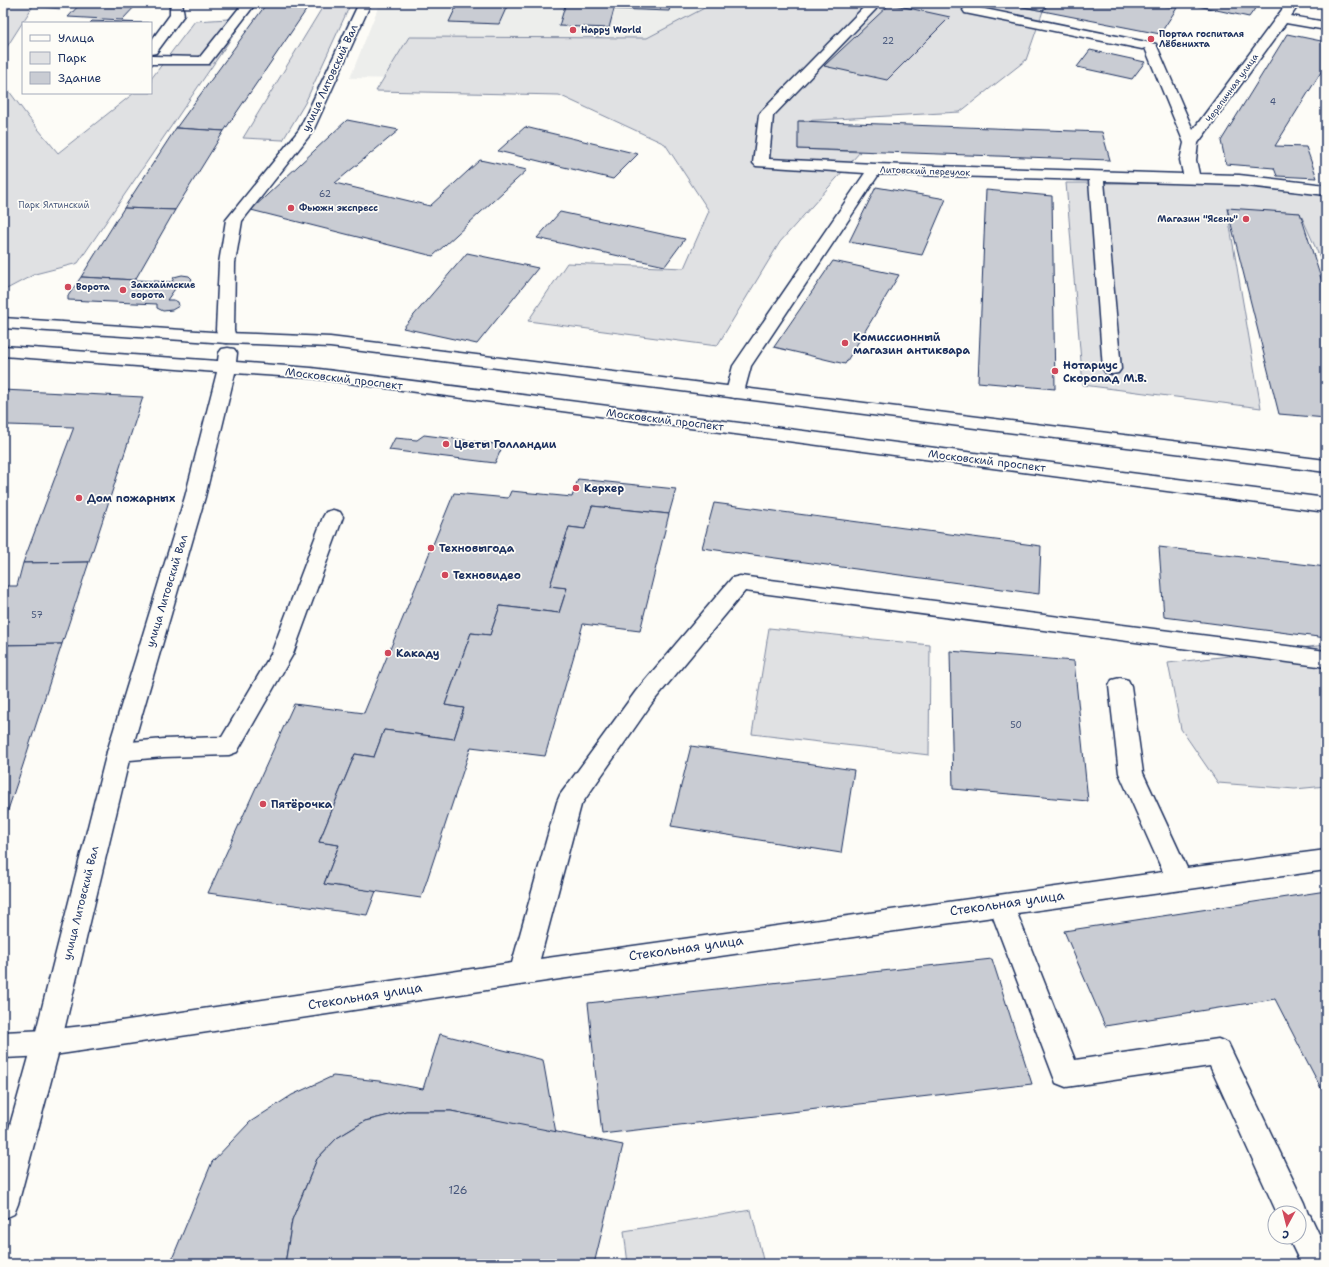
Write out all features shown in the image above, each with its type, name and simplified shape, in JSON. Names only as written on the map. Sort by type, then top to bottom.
[{"type":"main road","points":[[152,49],[177,15],[176,3]]},
{"type":"main road","points":[[152,60],[204,61],[250,3]]},
{"type":"main road","name":"улица Литовский Вал","points":[[3,1204],[46,1043],[119,752],[195,497],[227,367],[227,338],[225,330],[227,263],[234,220],[306,131],[365,3]]},
{"type":"main road","name":"Черепичная улица","points":[[1192,179],[1188,160],[1191,143],[1294,3]]},
{"type":"main road","points":[[870,9],[766,115],[761,163],[875,169]]},
{"type":"main road","points":[[970,10],[1147,46],[1191,143]]},
{"type":"main road","points":[[1283,18],[1326,26]]},
{"type":"main road","name":"Литовский переулок","points":[[735,392],[742,366],[875,169],[1239,180],[1326,190]]},
{"type":"main road","points":[[1096,176],[1112,369]]},
{"type":"main road","points":[[3,323],[227,338],[330,342],[1326,466]]},
{"type":"main road","name":"Московский проспект","points":[[3,351],[311,373],[1326,505]]},
{"type":"main road","points":[[119,752],[229,746],[282,654],[333,517]]},
{"type":"main road","points":[[523,972],[569,802],[644,697],[740,583],[1326,659]]},
{"type":"main road","points":[[1120,686],[1131,773],[1179,880]]},
{"type":"main road","name":"Стекольная улица","points":[[3,1045],[46,1043],[523,972],[1001,904],[1326,860]]},
{"type":"main road","points":[[1001,904],[1066,1074],[1218,1052],[1289,1205]]},
{"type":"main road","points":[[1307,1243],[1317,1264]]},
{"type":"shaded area","name":"Happy World","points":[[380,3],[806,3],[645,84],[350,78]]},
{"type":"green space","points":[[3,3],[65,3],[60,9],[33,6],[3,53]]},
{"type":"green space","points":[[325,3],[351,3],[305,103],[283,140],[243,138]]},
{"type":"green space","points":[[714,3],[1004,3],[1043,11],[1026,60],[960,112],[799,121],[798,149],[860,152],[780,242],[717,346],[528,321],[567,263],[684,268],[709,211],[665,144],[559,95],[376,91],[409,37],[647,38]]},
{"type":"green space","name":"Парк Ялтинский","points":[[245,18],[78,263],[35,274],[3,291],[3,83],[58,153],[133,94],[152,94],[152,78],[195,21]]},
{"type":"green space","points":[[1066,183],[1218,183],[1326,194],[1326,271],[1300,213],[1227,209],[1261,408],[1083,385]]},
{"type":"green space","points":[[769,628],[930,645],[929,755],[752,734]]},
{"type":"green space","points":[[1326,645],[1326,786],[1295,789],[1218,783],[1181,729],[1168,663]]},
{"type":"green space","points":[[751,1210],[764,1264],[628,1264],[624,1231]]},
{"type":"building","points":[[81,3],[138,3],[122,20],[68,17]]},
{"type":"building","points":[[267,3],[311,3],[224,131],[176,128]]},
{"type":"building","points":[[458,3],[671,3],[669,11],[614,9],[609,28],[559,26],[565,6],[508,4],[499,24],[449,22]]},
{"type":"building","points":[[1004,3],[1049,3],[1043,11]]},
{"type":"building","points":[[1049,3],[1149,3],[1177,8],[1160,34],[1043,11]]},
{"type":"building","points":[[1200,3],[1259,3],[1249,17],[1198,6]]},
{"type":"building","points":[[890,4],[950,17],[887,80],[824,66]]},
{"type":"building","points":[[92,21],[120,22],[91,22]]},
{"type":"building","points":[[1287,34],[1326,42],[1326,64],[1275,146],[1306,147],[1317,178],[1277,176],[1274,168],[1226,164],[1221,141]]},
{"type":"building","points":[[1090,50],[1145,62],[1132,79],[1077,67]]},
{"type":"building","points":[[347,120],[399,130],[335,183],[430,206],[480,160],[527,170],[433,256],[251,210]]},
{"type":"building","points":[[798,121],[1102,132],[1110,160],[798,149]]},
{"type":"building","points":[[525,127],[638,154],[613,179],[498,151]]},
{"type":"building","points":[[176,128],[224,131],[175,210],[124,208]]},
{"type":"building","points":[[876,187],[946,199],[922,255],[849,242]]},
{"type":"building","points":[[986,190],[1052,196],[1055,389],[978,382]]},
{"type":"building","points":[[124,208],[175,210],[135,280],[81,277]]},
{"type":"building","points":[[1227,208],[1300,213],[1326,294],[1326,418],[1279,414]]},
{"type":"building","points":[[560,212],[685,239],[665,266],[537,238]]},
{"type":"building","points":[[467,253],[538,268],[477,344],[403,328]]},
{"type":"building","points":[[833,261],[899,275],[845,364],[774,347]]},
{"type":"building","name":"Закхаймские ворота","points":[[182,275],[189,276],[192,279],[185,285],[177,286],[167,300],[174,300],[178,302],[179,306],[172,310],[163,311],[157,308],[157,304],[68,300],[68,296],[81,277],[172,282],[174,277]]},
{"type":"building","name":"Дом пожарных","points":[[3,390],[143,397],[89,562],[23,563],[74,427],[8,425],[3,433]]},
{"type":"building","points":[[424,435],[503,445],[495,463],[389,450],[395,438],[417,440]]},
{"type":"building","points":[[578,479],[676,489],[669,514],[592,506],[585,529],[569,527],[550,586],[567,588],[559,613],[500,606],[490,635],[471,633],[445,705],[464,708],[454,739],[384,730],[374,757],[355,754],[319,842],[339,845],[324,884],[376,891],[367,915],[208,893],[294,704],[364,713],[454,493],[508,498],[511,491],[572,497]]},
{"type":"building","points":[[714,503],[1041,546],[1039,594],[702,548]]},
{"type":"building","points":[[592,506],[669,514],[640,631],[583,624],[545,756],[471,747],[421,898],[324,884],[339,845],[319,842],[355,754],[374,757],[384,730],[454,739],[464,708],[445,705],[471,633],[490,635],[500,606],[559,613],[567,588],[550,586],[569,527],[585,529]]},
{"type":"building","points":[[1159,547],[1326,567],[1326,638],[1164,617]]},
{"type":"building","points":[[89,562],[62,644],[3,645],[3,586],[17,586],[23,563]]},
{"type":"building","points":[[62,644],[23,765],[3,825],[3,645]]},
{"type":"building","points":[[950,651],[1074,661],[1088,801],[953,789]]},
{"type":"building","points":[[691,746],[854,770],[841,853],[671,826]]},
{"type":"building","points":[[1326,891],[1326,1098],[1275,999],[1105,1026],[1064,931]]},
{"type":"building","points":[[992,959],[1032,1084],[602,1134],[588,1003]]},
{"type":"building","points":[[440,1034],[543,1060],[556,1133],[451,1111],[406,1111],[365,1121],[337,1138],[317,1159],[292,1220],[285,1264],[170,1264],[212,1162],[250,1122],[292,1095],[333,1076],[379,1081],[423,1089]]},
{"type":"building","points":[[406,1111],[451,1111],[623,1145],[594,1264],[285,1264],[292,1220],[317,1159],[337,1138],[365,1121]]},
{"type":"place","name":"Happy World","points":[[573,30]]},
{"type":"place","name":"Портал госпиталя Лёбенихта","points":[[1151,39]]},
{"type":"place","name":"Фьюжн экспресс","points":[[291,208]]},
{"type":"place","name":"Магазин \"Ясень\"","points":[[1246,219]]},
{"type":"place","name":"Ворота","points":[[68,287]]},
{"type":"place","name":"Закхаймские ворота","points":[[123,290]]},
{"type":"place","name":"Комиссионный магазин антиквара","points":[[845,343]]},
{"type":"place","name":"Нотариус Скоропад М.В.","points":[[1055,371]]},
{"type":"place","name":"Цветы Голландии","points":[[446,444]]},
{"type":"place","name":"Керхер","points":[[576,488]]},
{"type":"place","name":"Дом пожарных","points":[[79,498]]},
{"type":"place","name":"Техновыгода","points":[[431,548]]},
{"type":"place","name":"Техновидео","points":[[445,575]]},
{"type":"place","name":"Какаду","points":[[388,653]]},
{"type":"place","name":"Пятёрочка","points":[[263,804]]}]
